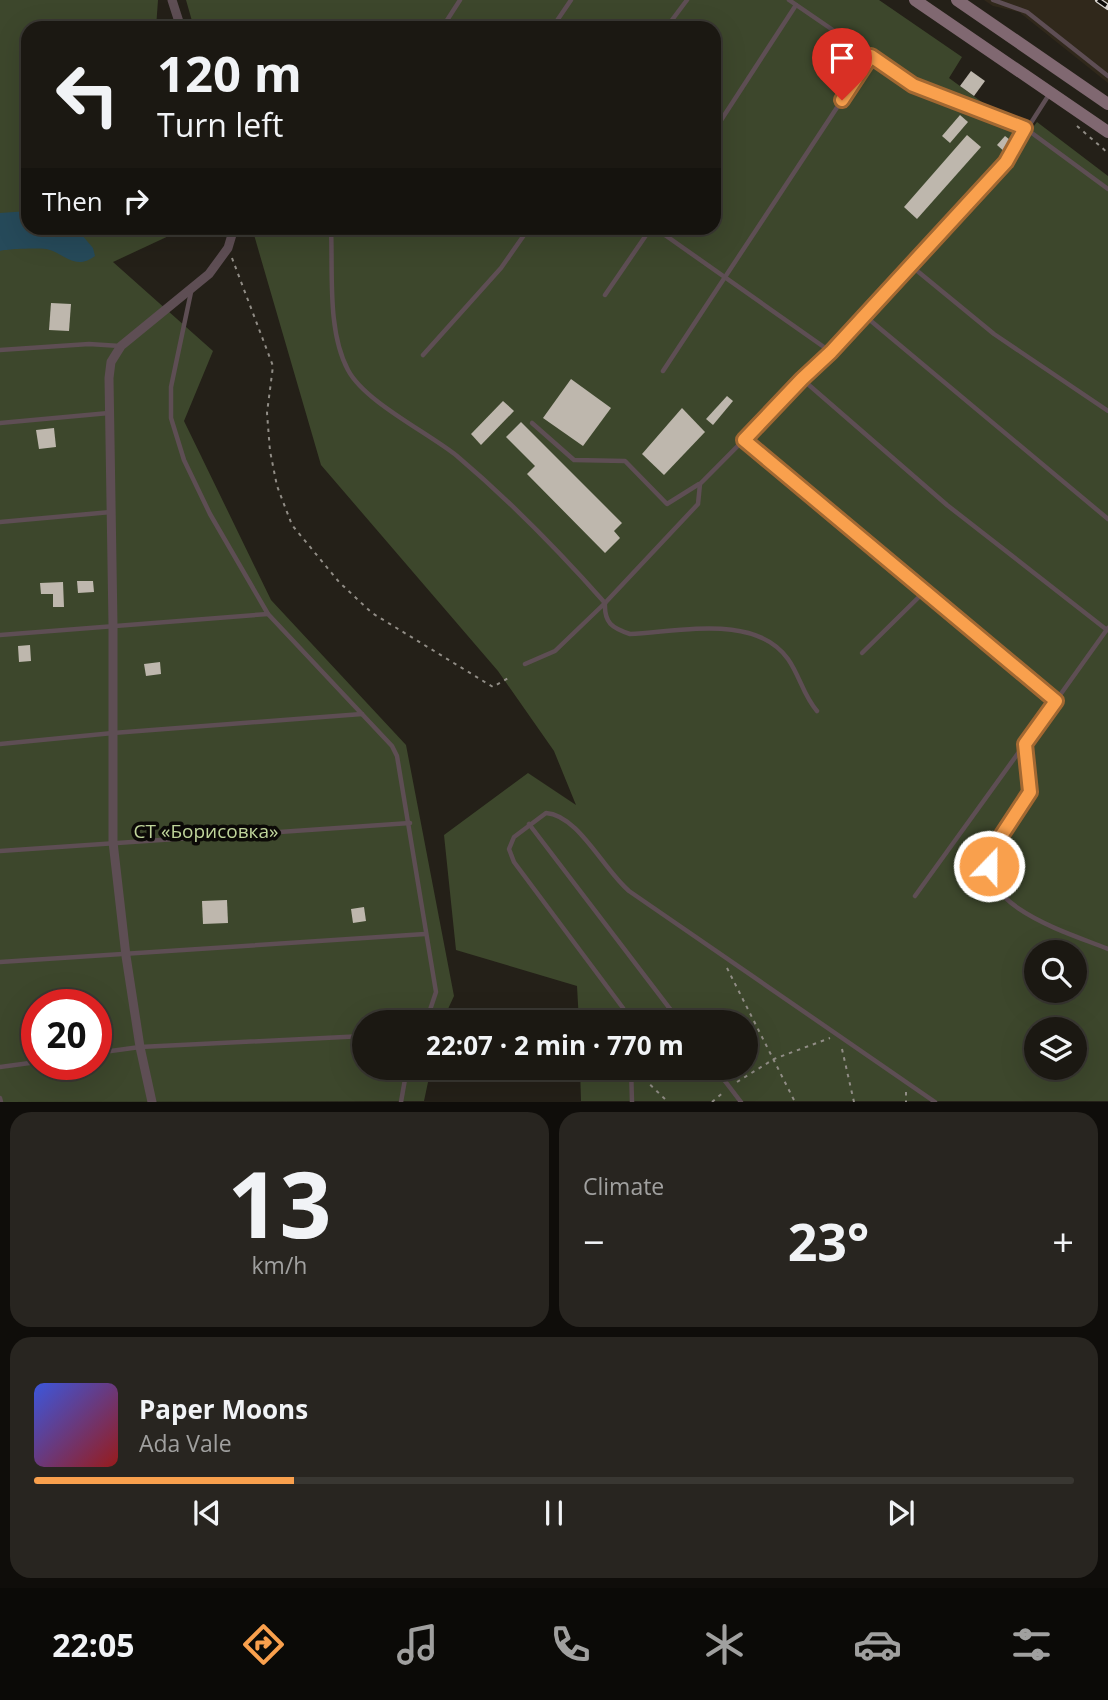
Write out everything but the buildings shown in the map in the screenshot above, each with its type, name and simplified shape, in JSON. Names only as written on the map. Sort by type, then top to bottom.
[{"type":"main road","points":[[915,0],[1108,132]]},
{"type":"main road","points":[[957,0],[1108,104]]},
{"type":"street","points":[[172,0],[179,21]]},
{"type":"street","points":[[152,1101],[140,1047],[126,956],[113,842],[113,625],[108,378],[111,362],[121,346],[209,275],[228,248],[232,235]]},
{"type":"lane","points":[[446,21],[460,0]]},
{"type":"lane","points":[[557,21],[571,0]]},
{"type":"lane","points":[[671,21],[687,0]]},
{"type":"lane","points":[[789,0],[913,85],[1025,128],[1108,190]]},
{"type":"lane","points":[[993,0],[1027,12],[1108,76]]},
{"type":"lane","points":[[721,120],[796,5]]},
{"type":"lane","points":[[663,371],[871,56]]},
{"type":"lane","points":[[531,423],[574,460],[625,461],[667,504],[700,484],[831,352],[1006,162],[1025,128],[1050,93]]},
{"type":"lane","points":[[331,235],[336,341],[349,372],[372,396],[456,455],[561,553],[605,603],[604,617],[613,629],[629,635],[737,628],[770,640],[787,659],[798,677],[805,697],[817,711]]},
{"type":"lane","points":[[423,355],[500,268],[524,235]]},
{"type":"lane","points":[[606,295],[648,235]]},
{"type":"lane","points":[[663,235],[831,352]]},
{"type":"lane","points":[[909,265],[994,334],[1108,411]]},
{"type":"lane","points":[[192,290],[171,387],[171,418],[184,460],[210,514],[268,614],[363,714],[392,746],[397,756],[436,992],[430,1010]]},
{"type":"lane","points":[[865,316],[1108,519]]},
{"type":"lane","points":[[0,350],[89,344],[121,346]]},
{"type":"lane","points":[[802,379],[947,505],[1107,629],[915,896]]},
{"type":"lane","points":[[0,422],[110,413]]},
{"type":"lane","points":[[744,440],[1056,701]]},
{"type":"lane","points":[[525,664],[555,651],[605,603],[698,504],[700,484]]},
{"type":"lane","points":[[0,522],[111,512]]},
{"type":"lane","points":[[862,653],[925,591]]},
{"type":"lane","points":[[0,635],[268,614]]},
{"type":"lane","points":[[0,744],[363,714]]},
{"type":"lane","points":[[1025,744],[1030,792],[992,850],[989,866],[995,882],[1005,900],[1021,912],[1108,949]]},
{"type":"lane","points":[[624,1010],[514,862],[509,849],[513,836],[546,813],[560,814],[573,825],[613,877],[720,954],[935,1101]]},
{"type":"lane","points":[[0,851],[410,823]]},
{"type":"lane","points":[[529,824],[672,1010]]},
{"type":"lane","points":[[0,962],[126,956],[425,934]]},
{"type":"lane","points":[[112,1051],[140,1047],[352,1037]]},
{"type":"lane","points":[[0,1067],[21,1064]]},
{"type":"lane","points":[[401,1101],[405,1080]]},
{"type":"lane","points":[[632,1080],[632,1101]]},
{"type":"lane","points":[[724,1080],[741,1101]]},
{"type":"path","points":[[1076,125],[1108,153]]},
{"type":"path","points":[[228,248],[273,366],[267,413],[270,451],[277,486],[292,525],[339,582],[372,613],[493,687],[510,677]]},
{"type":"path","points":[[720,954],[795,1101]]},
{"type":"path","points":[[712,1101],[774,1059],[839,1035],[854,1101]]},
{"type":"path","points":[[645,1080],[668,1101]]},
{"type":"shaded area","points":[[984,0],[1108,0],[1108,83],[1019,12],[993,6]]},
{"type":"green space","name":"СТ «Борисовка»","points":[[0,0],[158,0],[156,21],[21,21],[21,235],[171,235],[113,262],[213,351],[184,421],[271,600],[406,745],[454,996],[448,1010],[352,1010],[352,1080],[428,1080],[424,1101],[0,1102]]},
{"type":"green space","points":[[186,0],[879,0],[962,57],[949,78],[1027,135],[1037,122],[1108,176],[1108,1101],[581,1101],[580,1080],[758,1080],[758,1010],[578,1010],[577,986],[456,950],[444,835],[528,773],[576,805],[554,751],[498,671],[321,465],[254,235],[721,235],[721,21],[192,21]]},
{"type":"water","points":[[21,212],[21,235],[82,235],[93,248],[95,256],[77,262],[46,249],[0,251],[0,213]]},
{"type":"railway","points":[[1098,0],[1108,7]]},
{"type":"route","points":[[842,100],[871,56],[913,85],[1025,128],[1006,162],[865,316],[744,440],[1056,701],[1025,744],[1030,792],[992,850],[989,866]]}]
